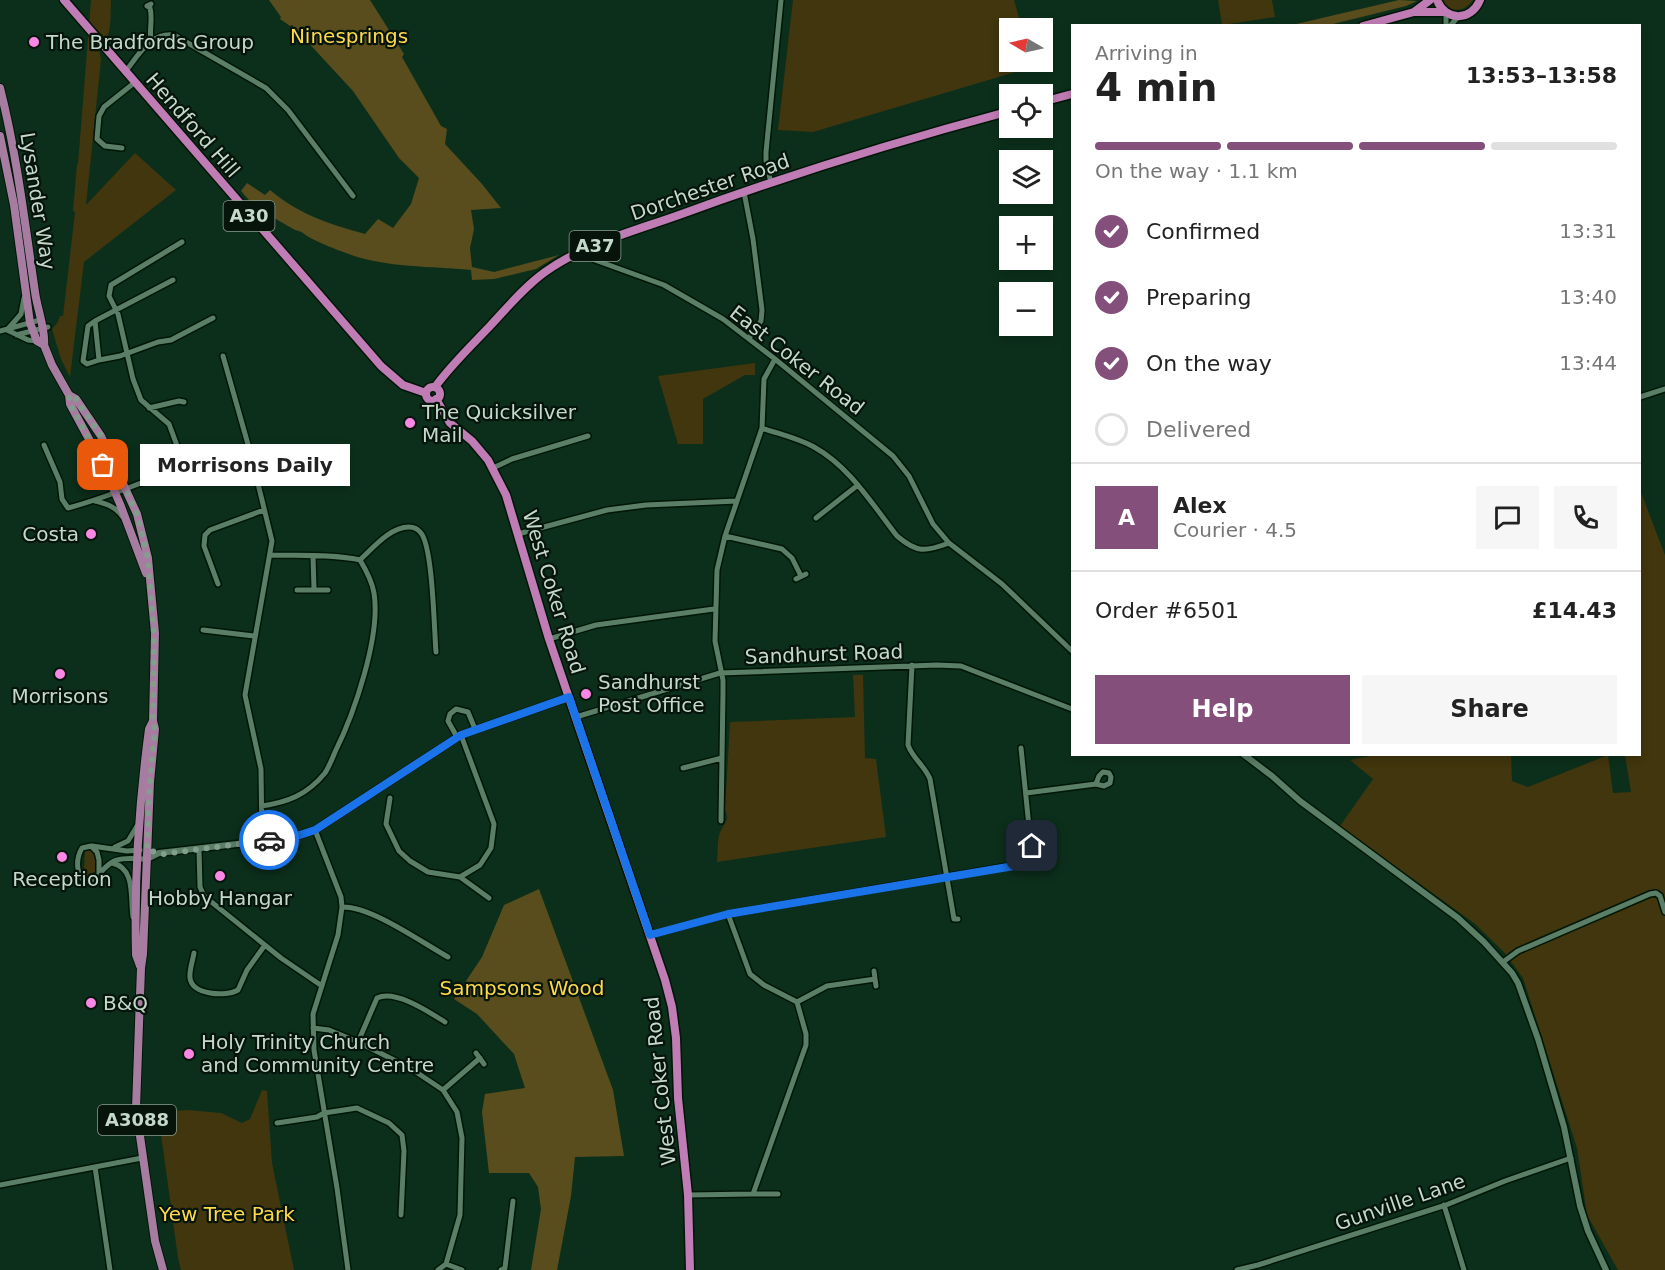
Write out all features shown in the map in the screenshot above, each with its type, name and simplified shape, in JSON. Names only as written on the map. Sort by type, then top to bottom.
[{"type":"highway","name":"Hendford Hill","points":[[64,0],[381,366],[403,385],[426,393]]},
{"type":"highway","points":[[1414,12],[1430,0]]},
{"type":"highway","points":[[1437,0],[1445,12]]},
{"type":"highway","points":[[1370,24],[1414,12],[1445,12],[1458,17],[1472,12],[1480,0]]},
{"type":"highway","points":[[1053,99],[1071,94]]},
{"type":"highway","name":"Dorchester Road","points":[[435,387],[446,371],[525,289],[546,272],[584,251],[744,192],[874,148],[999,114]]},
{"type":"highway","points":[[435,387],[440,392],[436,399],[430,399],[426,393],[429,388],[435,387]]},
{"type":"highway","name":"West Coker Road","points":[[436,399],[450,423],[480,450],[494,468],[506,495],[549,639],[650,935],[672,1008],[688,1195],[690,1270]]},
{"type":"main road","name":"Lysander Way","points":[[0,88],[15,157],[43,325]]},
{"type":"main road","name":"Lysander Way","points":[[0,136],[14,205],[31,327]]},
{"type":"main road","name":"A3088","points":[[40,343],[45,337],[43,325]]},
{"type":"main road","name":"A3088","points":[[31,327],[69,395],[70,404],[103,465],[144,566],[152,595]]},
{"type":"main road","name":"A3088","points":[[69,395],[76,399],[101,436],[137,514],[148,558],[152,595],[155,661],[153,721],[155,729],[150,782],[136,1108],[155,1241],[163,1270]]},
{"type":"main road","name":"A3088","points":[[141,968],[136,955],[136,859],[142,782],[149,729],[153,721]]},
{"type":"street","points":[[771,183],[766,152],[781,0]]},
{"type":"street","points":[[151,4],[147,6],[150,8],[152,17],[149,30],[151,40]]},
{"type":"street","points":[[1445,12],[1448,24]]},
{"type":"street","points":[[1450,24],[1458,17]]},
{"type":"street","points":[[125,72],[151,40],[168,34],[174,35],[266,88],[288,110],[353,196]]},
{"type":"street","points":[[122,148],[105,146],[97,139],[99,116],[104,107],[134,83]]},
{"type":"street","points":[[744,192],[753,239],[762,310],[761,321],[748,338]]},
{"type":"street","points":[[182,242],[111,285],[110,296],[116,309],[133,379],[141,400],[169,424],[185,467]]},
{"type":"street","name":"East Coker Road","points":[[584,251],[595,261],[664,285],[723,319],[775,359],[892,456],[909,476],[933,524],[949,543],[1002,584],[1071,650]]},
{"type":"street","points":[[173,280],[88,326],[83,361],[87,364],[171,340],[213,318]]},
{"type":"street","points":[[7,330],[21,314],[25,293]]},
{"type":"street","points":[[95,321],[99,360]]},
{"type":"street","points":[[0,331],[43,325]]},
{"type":"street","points":[[16,335],[31,327]]},
{"type":"street","points":[[7,330],[40,343]]},
{"type":"street","points":[[223,356],[251,454],[272,541],[245,695],[261,769],[262,842]]},
{"type":"street","points":[[721,820],[723,693],[715,641],[714,609],[717,570],[725,536],[762,428],[764,379],[775,359]]},
{"type":"street","points":[[1641,397],[1665,389]]},
{"type":"street","points":[[149,408],[179,401],[184,402]]},
{"type":"street","points":[[762,428],[798,439],[815,447],[836,462],[858,485],[897,536],[905,543],[916,549],[929,550],[949,543]]},
{"type":"street","points":[[494,468],[512,459],[588,436]]},
{"type":"street","points":[[44,445],[68,508],[185,467],[216,458],[251,454]]},
{"type":"street","points":[[816,518],[858,485]]},
{"type":"street","points":[[92,501],[117,509],[127,522]]},
{"type":"street","points":[[519,534],[607,510],[646,505],[737,501]]},
{"type":"street","points":[[218,584],[204,546],[205,535],[210,530],[264,510]]},
{"type":"street","points":[[360,560],[385,537],[398,529],[410,527],[423,534],[430,562],[436,652]]},
{"type":"street","points":[[725,536],[782,549],[792,558],[801,576]]},
{"type":"street","points":[[262,806],[286,802],[306,791],[325,772],[341,741],[359,695],[375,625],[374,594],[368,573],[360,560],[341,556],[271,555]]},
{"type":"street","points":[[313,557],[314,590]]},
{"type":"street","points":[[297,590],[328,590]]},
{"type":"street","points":[[549,639],[596,625],[714,609]]},
{"type":"street","points":[[202,630],[254,636]]},
{"type":"street","points":[[912,665],[908,745],[912,756],[923,766],[930,779],[954,919]]},
{"type":"street","name":"Sandhurst Road","points":[[576,717],[720,673],[912,665],[962,666],[1071,709]]},
{"type":"street","points":[[147,854],[136,859],[123,859],[110,863],[95,879],[88,882],[81,879],[78,873],[81,850],[91,846],[159,854],[262,842],[315,830],[459,736],[569,697]]},
{"type":"street","points":[[460,877],[480,865],[491,848],[494,824],[459,736],[450,728],[448,721],[450,714],[456,709],[468,712],[475,729]]},
{"type":"street","points":[[650,935],[728,914],[1014,866],[1024,861],[1032,846],[1021,748]]},
{"type":"street","points":[[1246,756],[1300,801],[1458,918],[1503,962],[1518,983],[1530,1013],[1564,1127],[1580,1206],[1588,1231],[1606,1270]]},
{"type":"street","points":[[683,768],[722,758]]},
{"type":"street","points":[[1026,793],[1096,784]]},
{"type":"street","points":[[390,798],[386,824],[399,851],[428,872],[460,877],[489,898]]},
{"type":"street","points":[[110,847],[128,842],[139,822]]},
{"type":"street","points":[[315,830],[337,887],[342,908],[338,935],[313,1014],[314,1050],[348,1270]]},
{"type":"street","points":[[91,846],[97,852],[99,873]]},
{"type":"street","points":[[199,850],[200,886],[204,896],[309,979],[322,986]]},
{"type":"street","points":[[110,863],[124,869],[129,877],[136,933]]},
{"type":"street","points":[[1503,962],[1518,951],[1650,894],[1656,893],[1660,896],[1665,912]]},
{"type":"street","points":[[342,908],[351,907],[371,913],[448,957]]},
{"type":"street","points":[[728,914],[750,974],[764,985],[797,1002],[806,1034],[806,1045],[753,1194]]},
{"type":"street","points":[[194,953],[190,976],[193,984],[213,993],[233,994],[241,987],[247,970],[265,945]]},
{"type":"street","points":[[193,961],[200,962]]},
{"type":"street","points":[[874,971],[876,986]]},
{"type":"street","points":[[797,1002],[827,986],[875,979]]},
{"type":"street","points":[[358,1042],[376,998],[382,995],[391,996],[424,1009],[445,1022]]},
{"type":"street","points":[[314,1028],[329,1030],[358,1042],[410,1068],[443,1090],[457,1112],[462,1138],[460,1215],[446,1264],[438,1270]]},
{"type":"street","points":[[443,1090],[480,1058]]},
{"type":"street","points":[[277,1122],[317,1117],[324,1113],[357,1108],[389,1123],[402,1135],[404,1151],[401,1215]]},
{"type":"street","points":[[0,1185],[142,1158]]},
{"type":"street","name":"Gunville Lane","points":[[1237,1270],[1444,1205],[1571,1158]]},
{"type":"street","points":[[95,1167],[110,1270]]},
{"type":"street","points":[[688,1195],[778,1194]]},
{"type":"street","points":[[501,1270],[505,1268],[513,1201]]},
{"type":"street","points":[[1444,1205],[1464,1270]]},
{"type":"street","points":[[446,1264],[462,1270]]},
{"type":"green space","points":[[91,0],[111,0],[111,14],[107,39],[99,50],[101,60],[86,205],[135,153],[176,190],[84,262],[70,377],[61,359],[52,329],[60,316],[63,316],[75,212],[73,211]]},
{"type":"green space","name":"Ninesprings","points":[[269,0],[370,0],[404,54],[402,57],[441,126],[447,129],[445,144],[501,208],[471,210],[474,229],[470,248],[472,267],[494,272],[559,255],[536,269],[494,279],[472,280],[471,270],[392,264],[346,253],[295,230],[255,207],[241,191],[247,183],[265,195],[270,190],[292,206],[314,217],[365,234],[378,219],[393,228],[411,204],[419,178],[399,158],[353,91],[292,25],[280,19],[281,17]]},
{"type":"green space","points":[[793,0],[1014,0],[1019,18],[999,18],[999,72],[1015,72],[813,132],[778,130]]},
{"type":"green space","points":[[1218,0],[1272,0],[1275,17],[1222,24]]},
{"type":"green space","points":[[1399,0],[1417,1],[1406,6],[1333,24],[1296,24]]},
{"type":"green space","points":[[1442,0],[1473,0],[1457,10],[1449,7]]},
{"type":"green space","points":[[755,363],[755,375],[745,375],[703,399],[703,444],[678,444],[658,376]]},
{"type":"green space","points":[[1641,493],[1665,555],[1665,1270],[1618,1270],[1587,1215],[1577,1148],[1523,978],[1504,952],[1474,923],[1340,826],[1373,779],[1350,760],[1369,756],[1511,756],[1512,781],[1528,787],[1608,756],[1613,793],[1631,792],[1625,756],[1641,756]]},
{"type":"green space","points":[[853,675],[863,675],[865,758],[876,759],[886,837],[717,862],[719,835],[727,819],[725,810],[730,722],[855,717]]},
{"type":"green space","points":[[88,849],[96,856],[97,869],[89,877],[84,871],[85,851]]},
{"type":"green space","name":"Sampsons Wood","points":[[539,889],[613,1090],[624,1156],[575,1157],[571,1196],[557,1270],[531,1270],[541,1209],[538,1187],[529,1173],[489,1173],[482,1112],[485,1094],[525,1088],[514,1054],[477,1014],[454,999],[482,957],[504,905]]},
{"type":"green space","name":"Yew Tree Park","points":[[262,1090],[267,1091],[272,1163],[294,1270],[181,1270],[158,1112],[188,1110],[221,1113],[242,1123],[250,1119]]},
{"type":"way so far","points":[[103,465],[70,404],[69,395],[76,399],[101,436],[121,476],[137,514],[148,558],[154,633],[153,721],[155,729],[147,850],[164,854],[269,840]]},
{"type":"place","name":"The Bradfords Group","points":[[34,42]]},
{"type":"place","name":"The Quicksilver Mail","points":[[410,423]]},
{"type":"place","name":"Morrisons Daily","points":[[103,465]]},
{"type":"place","name":"Costa","points":[[91,534]]},
{"type":"place","name":"Morrisons","points":[[60,674]]},
{"type":"place","name":"Sandhurst Post Office","points":[[586,694]]},
{"type":"place","name":"Reception","points":[[62,857]]},
{"type":"place","name":"Hobby Hangar","points":[[220,876]]},
{"type":"place","name":"B&Q","points":[[91,1003]]},
{"type":"place","name":"Holy Trinity Church and Community Centre","points":[[189,1054]]},
{"type":"route","points":[[269,840],[315,830],[461,735],[569,697],[650,935],[728,914],[1014,866],[1028,857],[1032,846]]}]
